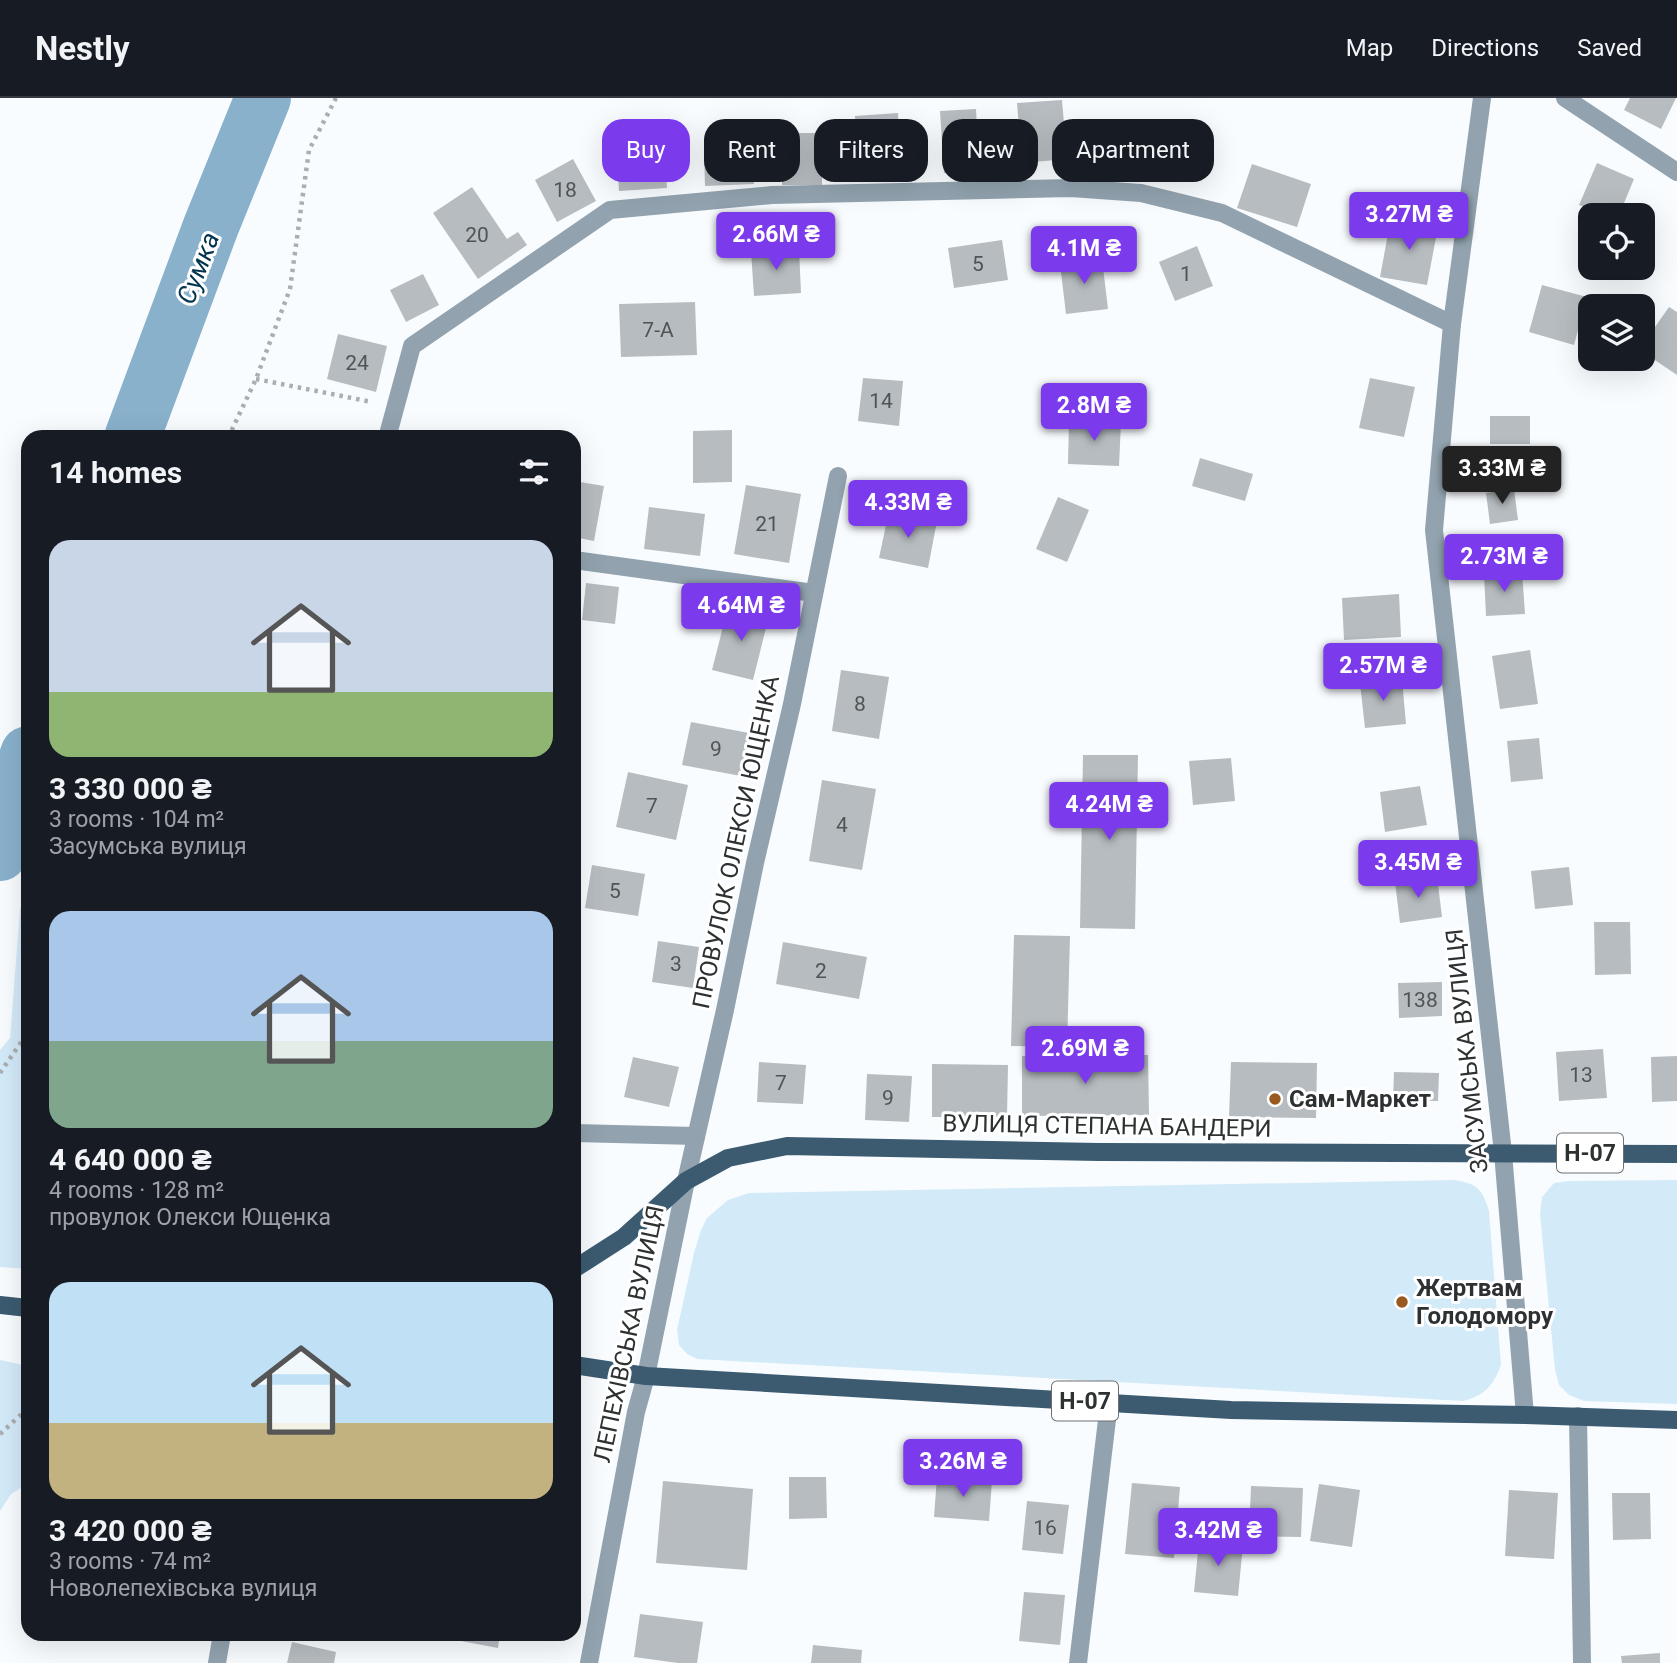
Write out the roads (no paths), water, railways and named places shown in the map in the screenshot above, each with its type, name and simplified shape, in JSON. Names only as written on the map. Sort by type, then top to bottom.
[{"type":"main road","name":"ВУЛИЦЯ СТЕПАНА БАНДЕРИ","points":[[581,1265],[624,1237],[686,1181],[728,1158],[787,1146],[1113,1152],[1677,1154]]},
{"type":"main road","points":[[0,1305],[21,1307]]},
{"type":"main road","name":"Н-07","points":[[581,1366],[646,1376],[1231,1410],[1677,1420]]},
{"type":"street","name":"ЗАСУМСЬКА ВУЛИЦЯ","points":[[1482,98],[1452,324],[1434,530],[1503,1153],[1525,1415]]},
{"type":"street","points":[[1565,98],[1677,172]]},
{"type":"street","points":[[389,430],[412,346],[610,210],[772,195],[1071,188],[1141,193],[1222,213],[1452,324]]},
{"type":"street","name":"ПРОВУЛОК ОЛЕКСИ ЮЩЕНКА","points":[[686,1181],[792,704],[838,476]]},
{"type":"street","points":[[581,562],[814,593]]},
{"type":"street","points":[[581,1133],[696,1136]]},
{"type":"street","name":"ЛЕПЕХІВСЬКА ВУЛИЦЯ","points":[[589,1663],[636,1412],[646,1376],[686,1181]]},
{"type":"street","points":[[1078,1663],[1108,1403]]},
{"type":"street","points":[[1578,1416],[1582,1663]]},
{"type":"street","points":[[217,1663],[221,1641]]},
{"type":"waterway","name":"Сумка","points":[[135,430],[211,226],[263,98]]},
{"type":"waterway","name":"Сумка","points":[[0,853],[21,779]]},
{"type":"place","name":"Сам-Маркет","points":[[1275,1099]]},
{"type":"place","name":"Жертвам Голодомору","points":[[1402,1302]]}]
